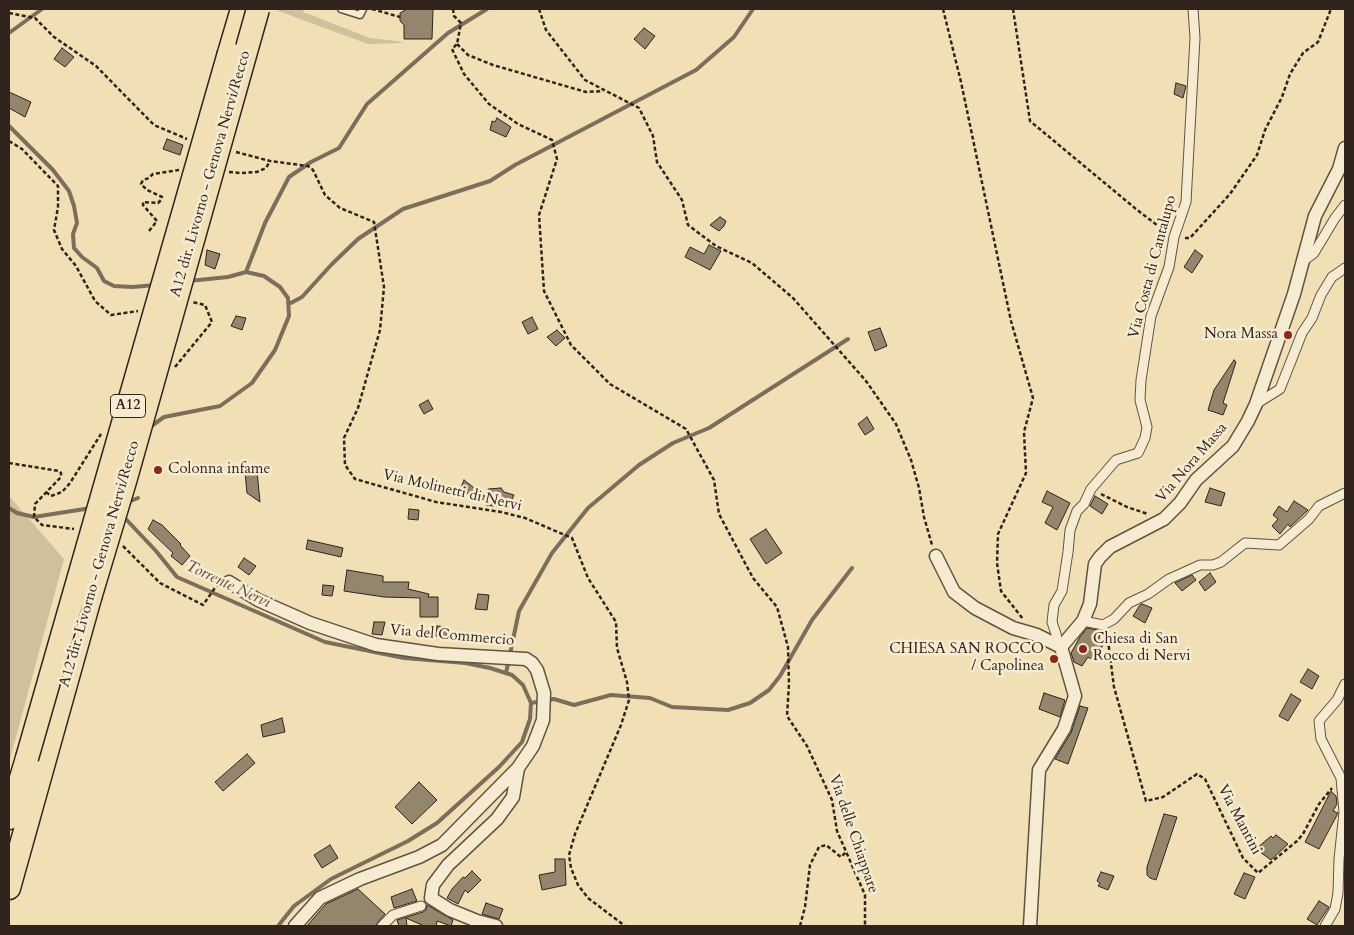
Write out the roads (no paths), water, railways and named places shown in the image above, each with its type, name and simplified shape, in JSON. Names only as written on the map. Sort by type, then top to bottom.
[{"type":"highway","name":"A12","points":[[9,818],[35,760],[242,9]]},
{"type":"highway","name":"A12 dir. Livorno - Genova Nervi/Recco","points":[[9,888],[35,760],[128,468],[258,9]]},
{"type":"street","name":"Via Costa di Cantalupo","points":[[1059,646],[1052,622],[1054,605],[1062,591],[1070,530],[1077,510],[1084,504],[1091,489],[1116,460],[1138,453],[1145,438],[1147,427],[1140,400],[1141,380],[1151,316],[1169,267],[1174,237],[1186,202],[1195,38],[1193,9]]},
{"type":"street","name":"Via Nora Massa","points":[[1059,646],[1083,621],[1090,604],[1095,564],[1100,557],[1110,547],[1164,520],[1180,503],[1196,480],[1233,446],[1256,404],[1294,294],[1314,216],[1339,169],[1345,148]]},
{"type":"street","points":[[1302,262],[1314,253],[1345,205]]},
{"type":"street","points":[[1256,404],[1280,389],[1302,333],[1312,318],[1321,295],[1332,277],[1345,268]]},
{"type":"street","points":[[1083,621],[1103,625],[1114,619],[1129,603],[1148,594],[1169,579],[1200,565],[1213,565],[1221,562],[1245,543],[1279,545],[1309,519],[1319,506],[1345,493]]},
{"type":"street","points":[[936,556],[954,592],[975,608],[1013,628],[1059,646],[1076,696],[1064,729],[1038,770],[1030,926]]},
{"type":"street","name":"Via del Commercio","points":[[229,582],[258,600],[310,623],[376,645],[438,654],[526,659],[532,662],[537,670],[544,693],[543,720],[533,746],[518,768],[442,845],[419,857],[360,879],[320,898],[295,926]]},
{"type":"street","points":[[1325,926],[1342,892],[1339,859],[1344,812],[1344,785],[1321,739],[1319,721],[1337,700],[1345,684]]},
{"type":"street","points":[[496,926],[477,921],[450,910],[431,898],[432,885],[448,865],[497,819],[512,797],[518,768]]},
{"type":"street","points":[[382,926],[393,916],[421,906]]},
{"type":"lane","points":[[341,9],[360,15],[363,9]]},
{"type":"waterway","points":[[9,33],[42,9]]},
{"type":"waterway","points":[[246,272],[265,223],[289,177],[311,162],[339,148],[367,104],[448,33],[487,9]]},
{"type":"waterway","points":[[289,304],[302,297],[358,239],[403,209],[490,181],[515,165],[696,70],[734,37],[753,9]]},
{"type":"waterway","name":"Torrente Nervi","points":[[9,126],[53,170],[69,191],[77,223],[73,234],[74,248],[82,257],[97,268],[104,281],[114,286],[155,285]]},
{"type":"waterway","name":"Torrente Nervi","points":[[150,427],[164,417],[220,406],[252,383],[275,350],[289,316],[288,298],[280,287],[264,276],[246,272],[228,277],[189,281]]},
{"type":"waterway","points":[[506,673],[519,611],[552,553],[588,508],[639,465],[673,443],[709,428],[848,339]]},
{"type":"waterway","points":[[128,502],[138,498]]},
{"type":"waterway","points":[[9,508],[17,513],[34,517],[91,508]]},
{"type":"waterway","name":"Torrente Nervi","points":[[122,515],[156,551],[177,577],[325,642],[404,658],[465,663],[512,675],[523,685],[531,703],[530,719],[522,742],[499,767],[437,823],[408,841],[331,879],[294,906],[278,926]]},
{"type":"waterway","points":[[531,703],[554,699],[574,705],[611,695],[650,698],[672,707],[728,710],[750,703],[769,690],[780,676],[812,620],[852,568]]},
{"type":"place","name":"Nora Massa","points":[[1288,335]]},
{"type":"place","name":"Colonna infame","points":[[158,470]]},
{"type":"place","name":"Chiesa di San Rocco di Nervi","points":[[1083,649]]},
{"type":"place","name":"CHIESA SAN ROCCO / Capolinea","points":[[1054,659]]}]
